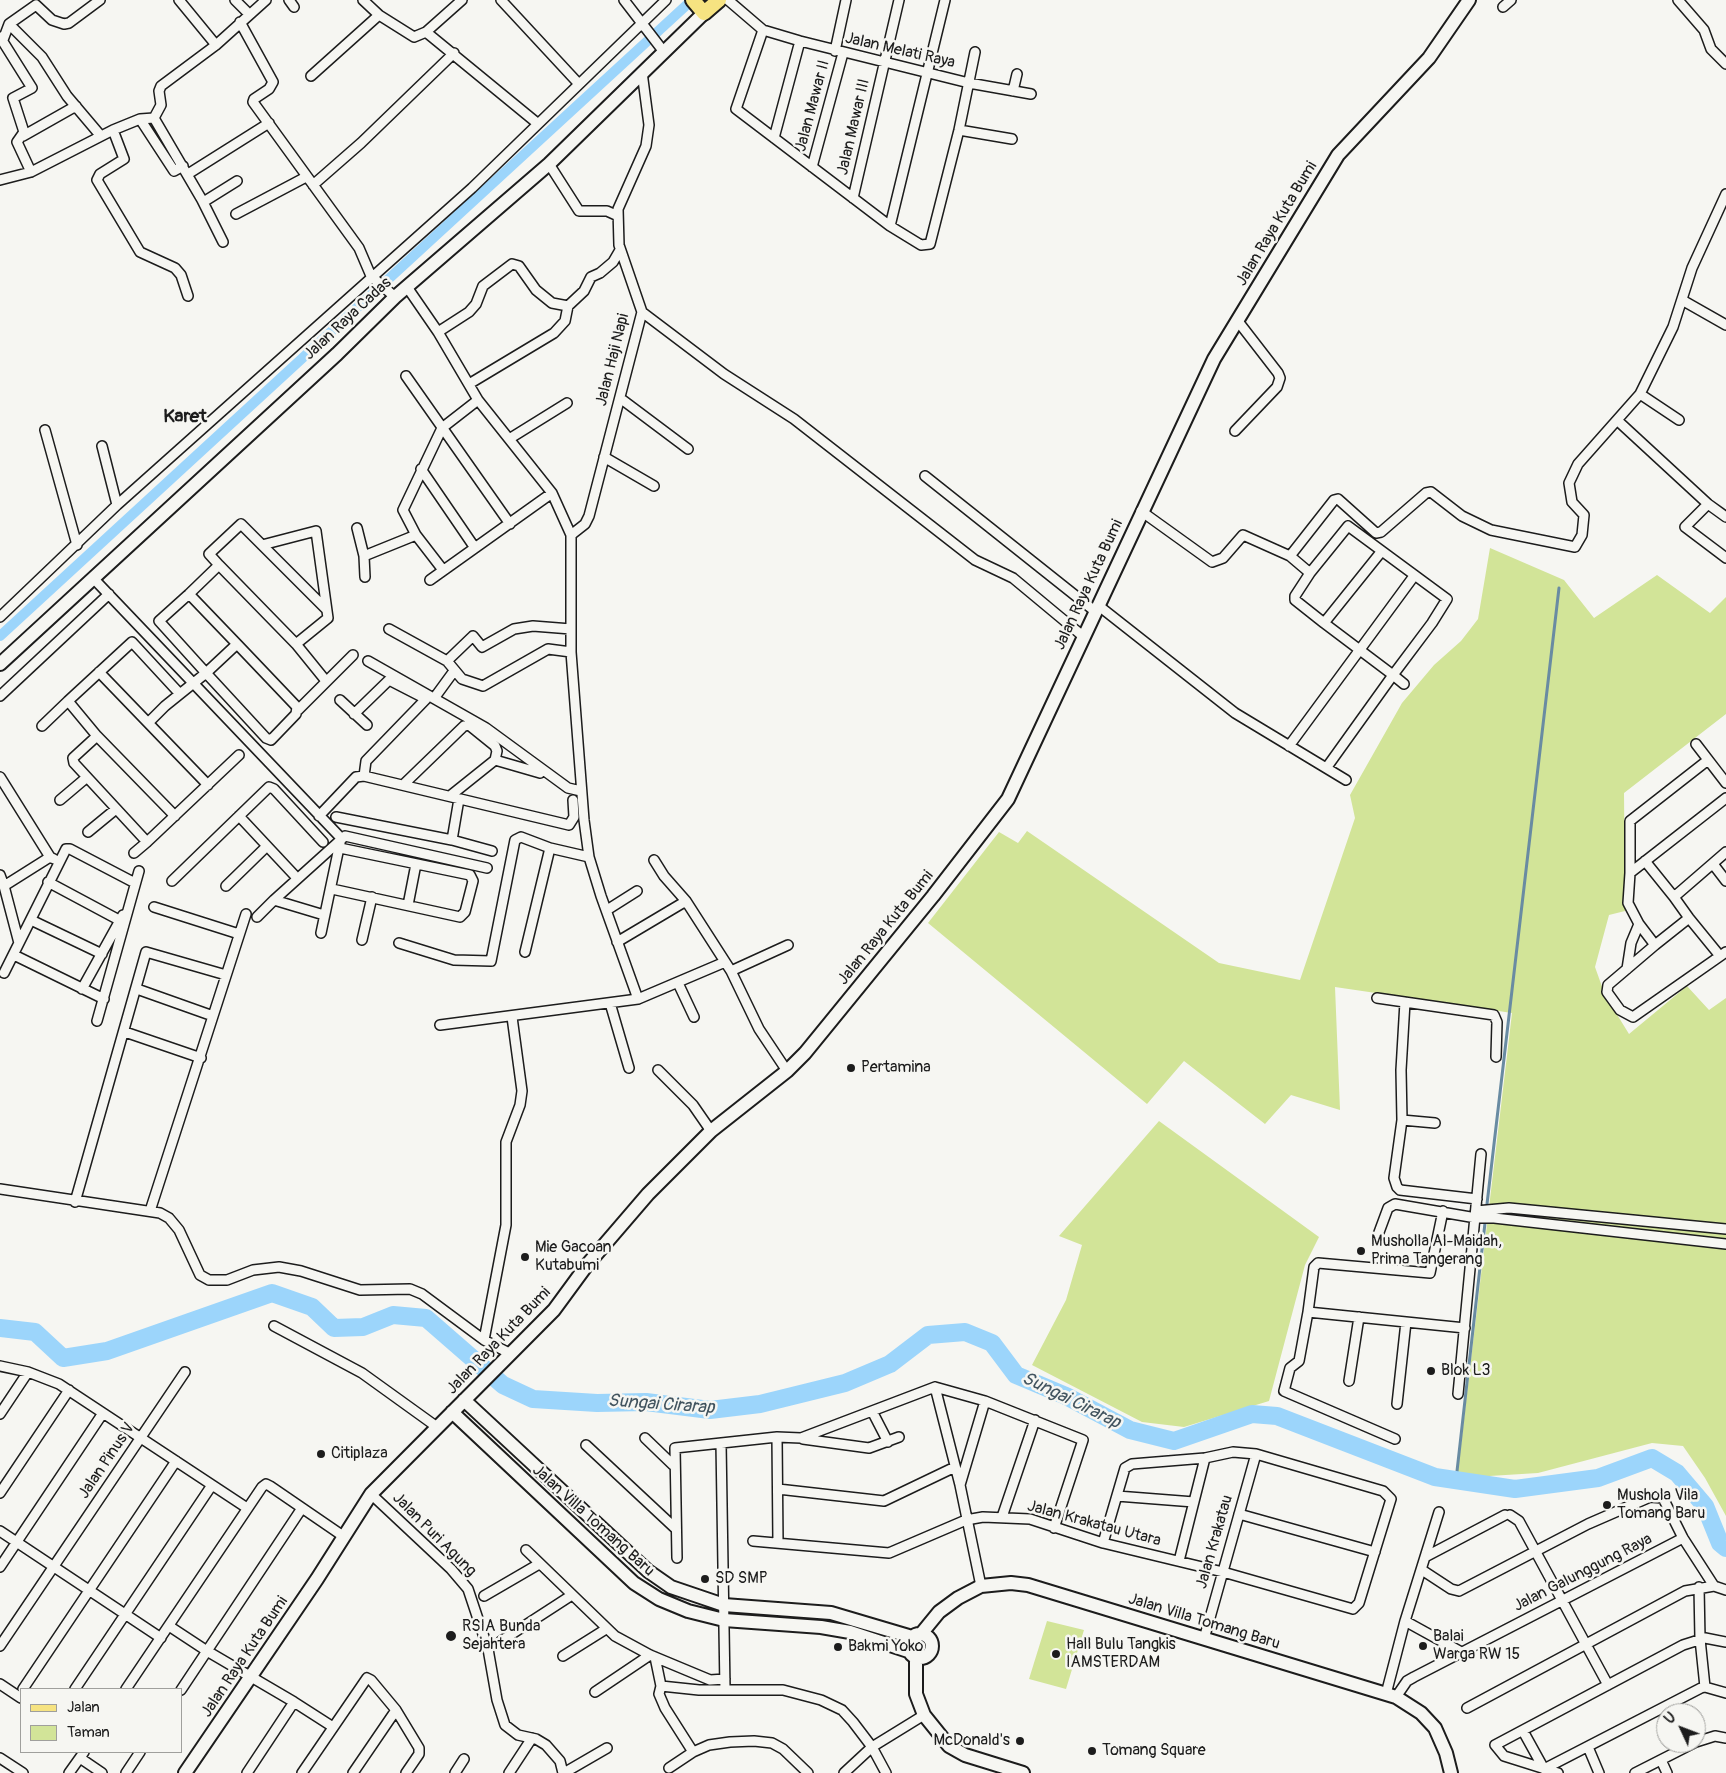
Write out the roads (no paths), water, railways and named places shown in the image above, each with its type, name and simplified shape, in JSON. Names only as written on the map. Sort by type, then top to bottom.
[{"type":"main road","name":"Jalan Raya Cadas","points":[[698,7],[719,0]]},
{"type":"street","points":[[23,136],[24,132],[13,96],[32,88],[1,38],[9,24],[36,5],[52,20],[58,23],[69,23],[100,0]]},
{"type":"street","points":[[179,0],[216,45]]},
{"type":"street","points":[[235,0],[249,14]]},
{"type":"street","points":[[154,118],[161,105],[161,86],[216,45],[266,0]]},
{"type":"street","points":[[363,0],[380,15],[412,37],[426,32],[462,0]]},
{"type":"street","points":[[501,0],[578,83]]},
{"type":"street","points":[[624,0],[660,48]]},
{"type":"street","points":[[0,617],[117,505],[472,188],[578,83],[643,25],[666,0]]},
{"type":"street","points":[[728,0],[763,30],[736,108],[890,226],[921,245],[929,246],[959,130],[975,52]]},
{"type":"street","name":"Jalan Mawar II","points":[[812,167],[839,52],[846,0]]},
{"type":"street","name":"Jalan Mawar III","points":[[853,198],[883,62],[899,0]]},
{"type":"street","points":[[890,226],[944,0]]},
{"type":"street","name":"Jalan Raya Kuta Bumi","points":[[185,1773],[251,1677],[371,1494],[554,1310],[587,1265],[648,1194],[711,1131],[787,1071],[805,1053],[934,896],[1008,799],[1141,511],[1214,359],[1338,155],[1429,58],[1469,0]]},
{"type":"street","points":[[1503,7],[1511,0]]},
{"type":"street","points":[[1678,0],[1704,30],[1711,49],[1726,64]]},
{"type":"street","name":"Jalan Raya Cadas","points":[[0,664],[394,296],[407,287],[549,164],[642,72],[660,48],[698,7]]},
{"type":"street","points":[[311,76],[380,15]]},
{"type":"street","points":[[240,22],[273,82],[270,89],[252,100],[359,248],[372,278],[394,296]]},
{"type":"street","points":[[9,24],[42,57],[76,106],[100,135]]},
{"type":"street","name":"Jalan Melati Raya","points":[[763,30],[839,52],[969,83],[1031,94]]},
{"type":"street","points":[[426,32],[454,53],[537,123]]},
{"type":"street","points":[[774,138],[800,41]]},
{"type":"street","points":[[313,185],[362,143],[454,53]]},
{"type":"street","name":"Jalan Haji Napi","points":[[571,535],[585,524],[590,516],[642,312],[620,250],[618,209],[646,146],[649,125],[642,72]]},
{"type":"street","points":[[1013,91],[1017,74]]},
{"type":"street","points":[[31,172],[17,142],[23,136],[76,106]]},
{"type":"street","points":[[0,180],[31,172],[100,135],[140,119],[154,118]]},
{"type":"street","points":[[154,118],[186,170],[223,242]]},
{"type":"street","points":[[140,119],[174,171],[186,170],[269,123]]},
{"type":"street","points":[[113,130],[124,159],[100,174],[97,180],[140,252],[175,268],[181,275],[188,296]]},
{"type":"street","points":[[959,130],[1012,139]]},
{"type":"street","points":[[549,164],[579,211],[607,211],[618,216]]},
{"type":"street","points":[[236,214],[306,177]]},
{"type":"street","points":[[202,200],[205,201],[237,181]]},
{"type":"street","points":[[1290,556],[1334,500],[1338,499],[1376,533],[1381,532],[1426,493],[1431,492],[1462,516],[1491,530],[1574,547],[1582,535],[1584,516],[1572,502],[1569,483],[1578,464],[1640,394],[1673,327],[1692,268],[1726,194]]},
{"type":"street","points":[[469,384],[554,333],[565,321],[568,306],[584,291],[591,277],[600,273],[613,262],[620,250]]},
{"type":"street","points":[[438,332],[469,312],[476,304],[482,286],[512,264],[519,266],[536,290],[552,303],[568,306]]},
{"type":"street","points":[[407,287],[438,332],[478,400],[552,494],[571,535],[571,652],[581,790],[590,857],[617,942],[638,999]]},
{"type":"street","points":[[1682,300],[1726,325]]},
{"type":"street","points":[[642,312],[724,374],[794,419],[975,560],[1013,578],[1084,637]]},
{"type":"street","points":[[1235,431],[1276,387],[1280,378],[1237,320]]},
{"type":"street","points":[[406,376],[510,524]]},
{"type":"street","points":[[1640,394],[1679,420]]},
{"type":"street","points":[[620,398],[688,449]]},
{"type":"street","points":[[443,570],[416,535],[403,510],[442,428],[478,400]]},
{"type":"street","points":[[509,439],[567,404]]},
{"type":"street","points":[[1618,421],[1708,504],[1726,517]]},
{"type":"street","points":[[45,430],[77,545]]},
{"type":"street","points":[[102,446],[117,505]]},
{"type":"street","points":[[604,457],[654,486]]},
{"type":"street","points":[[421,469],[475,548]]},
{"type":"street","points":[[925,476],[1235,714],[1346,780]]},
{"type":"street","points":[[430,580],[552,494]]},
{"type":"street","points":[[1708,504],[1685,526],[1726,558]]},
{"type":"street","points":[[1141,511],[1212,562],[1223,558],[1242,534],[1290,556],[1310,573]]},
{"type":"street","points":[[326,681],[296,644],[209,554],[241,524],[327,609]]},
{"type":"street","points":[[1327,767],[1393,675],[1447,600],[1348,526],[1310,573],[1295,598],[1324,623],[1393,675],[1404,684]]},
{"type":"street","points":[[358,528],[364,556],[365,577]]},
{"type":"street","points":[[262,545],[316,531],[328,618],[296,644]]},
{"type":"street","points":[[364,556],[416,535]]},
{"type":"street","points":[[1324,623],[1381,552]]},
{"type":"street","points":[[219,565],[159,621],[268,740],[271,740],[353,655]]},
{"type":"street","points":[[1290,746],[1414,576]]},
{"type":"street","points":[[93,578],[341,838]]},
{"type":"street","points":[[0,696],[108,594]]},
{"type":"street","points":[[189,594],[298,710]]},
{"type":"street","points":[[448,661],[473,636],[482,647],[514,630],[533,626],[571,629]]},
{"type":"street","points":[[389,629],[448,661],[462,679],[483,686],[548,649],[571,652]]},
{"type":"street","points":[[42,726],[132,642],[180,694]]},
{"type":"street","points":[[149,722],[206,674],[237,644]]},
{"type":"street","points":[[368,661],[435,697],[459,714],[486,728],[568,788],[581,790]]},
{"type":"street","points":[[435,697],[454,671]]},
{"type":"street","points":[[99,672],[208,785]]},
{"type":"street","points":[[354,714],[389,680],[426,700],[366,761],[364,776]]},
{"type":"street","points":[[340,700],[367,725]]},
{"type":"street","points":[[68,701],[97,736],[175,816]]},
{"type":"street","points":[[403,785],[466,725],[495,746],[497,751],[495,760],[454,798],[452,840]]},
{"type":"street","points":[[97,736],[73,760],[86,778],[147,842]]},
{"type":"street","points":[[1696,744],[1726,783]]},
{"type":"street","points":[[134,853],[239,755]]},
{"type":"street","points":[[495,760],[540,773]]},
{"type":"street","points":[[1655,945],[1639,924],[1628,903],[1632,818],[1708,760]]},
{"type":"street","points":[[319,816],[356,777],[364,776],[570,824],[574,817],[573,800]]},
{"type":"street","points":[[0,777],[50,857],[59,861]]},
{"type":"street","points":[[60,800],[86,778]]},
{"type":"street","points":[[172,881],[271,787],[323,842]]},
{"type":"street","points":[[1630,873],[1726,798]]},
{"type":"street","points":[[88,832],[116,809]]},
{"type":"street","points":[[239,816],[297,878]]},
{"type":"street","points":[[336,817],[452,840],[492,851]]},
{"type":"street","points":[[257,917],[297,878],[345,836],[487,868]]},
{"type":"street","points":[[399,943],[454,960],[491,961],[515,840],[521,837],[550,848],[590,857]]},
{"type":"street","points":[[321,932],[332,890],[341,838]]},
{"type":"street","points":[[226,886],[266,847]]},
{"type":"street","points":[[332,890],[460,917],[464,916],[473,880],[470,875],[340,848]]},
{"type":"street","points":[[525,952],[550,848]]},
{"type":"street","points":[[4,973],[66,849],[70,849],[135,883]]},
{"type":"street","points":[[1674,897],[1726,852]]},
{"type":"street","points":[[4,886],[50,857]]},
{"type":"street","points":[[654,860],[664,876],[686,901],[731,971],[759,1029],[787,1071]]},
{"type":"street","points":[[1645,861],[1688,918],[1723,954],[1633,1017],[1620,1010],[1607,992],[1608,985],[1688,918]]},
{"type":"street","points":[[408,905],[416,864]]},
{"type":"street","points":[[1713,864],[1726,881]]},
{"type":"street","points":[[97,1021],[139,871]]},
{"type":"street","points":[[0,875],[19,943]]},
{"type":"street","points":[[48,882],[120,920]]},
{"type":"street","points":[[607,910],[637,891]]},
{"type":"street","points":[[362,940],[372,897]]},
{"type":"street","points":[[274,900],[324,915]]},
{"type":"street","points":[[617,942],[686,901]]},
{"type":"street","points":[[82,989],[129,904]]},
{"type":"street","points":[[154,907],[238,934]]},
{"type":"street","points":[[150,1211],[246,914]]},
{"type":"street","points":[[31,920],[102,954]]},
{"type":"street","points":[[1627,969],[1631,943],[1639,924]]},
{"type":"street","points":[[731,971],[788,945]]},
{"type":"street","points":[[75,1202],[148,951],[226,975]]},
{"type":"street","points":[[14,955],[104,999]]},
{"type":"street","points":[[440,1025],[638,999],[725,962]]},
{"type":"street","points":[[678,983],[694,1018]]},
{"type":"street","points":[[136,989],[213,1016]]},
{"type":"street","points":[[1377,998],[1494,1015],[1497,1022],[1496,1057]]},
{"type":"street","points":[[1405,1002],[1401,1070],[1402,1120],[1394,1178],[1400,1190],[1477,1200]]},
{"type":"street","points":[[610,1003],[629,1068]]},
{"type":"street","points":[[484,1340],[506,1225],[506,1142],[520,1105],[522,1091],[512,1017]]},
{"type":"street","points":[[125,1032],[201,1058]]},
{"type":"street","points":[[658,1070],[693,1105],[711,1131]]},
{"type":"street","points":[[1402,1120],[1435,1123]]},
{"type":"street","points":[[1458,1394],[1481,1154]]},
{"type":"street","points":[[0,1189],[75,1202],[150,1211],[169,1218],[180,1230],[200,1275],[209,1280],[227,1280],[254,1270],[279,1267],[301,1271],[360,1290],[410,1289],[422,1294],[509,1357]]},
{"type":"street","points":[[1378,1235],[1388,1208],[1395,1204],[1504,1219],[1726,1244]]},
{"type":"street","points":[[1476,1214],[1509,1208],[1726,1229]]},
{"type":"street","points":[[1395,1440],[1284,1391],[1290,1368],[1299,1361],[1314,1267],[1318,1263],[1430,1273],[1443,1211]]},
{"type":"street","points":[[1308,1312],[1465,1328]]},
{"type":"street","points":[[1349,1381],[1359,1318]]},
{"type":"street","points":[[1397,1404],[1406,1322]]},
{"type":"street","points":[[274,1326],[362,1373],[438,1427]]},
{"type":"street","points":[[0,1366],[28,1372],[69,1390],[248,1508]]},
{"type":"street","points":[[0,1414],[28,1372]]},
{"type":"street","name":"Jalan Pinus V","points":[[0,1646],[185,1372]]},
{"type":"street","points":[[935,1387],[960,1485],[981,1586]]},
{"type":"street","points":[[801,1438],[935,1387],[985,1401],[1083,1440],[1054,1528]]},
{"type":"street","points":[[0,1493],[69,1390]]},
{"type":"street","name":"Jalan Villa Tomang Baru","points":[[464,1400],[648,1571],[671,1588],[724,1605],[831,1613],[917,1635],[939,1612],[958,1598],[981,1586],[1011,1583],[1028,1585],[1391,1695],[1421,1713],[1435,1728],[1446,1753],[1450,1773]]},
{"type":"street","points":[[960,1485],[985,1401]]},
{"type":"street","points":[[872,1411],[888,1442]]},
{"type":"street","name":"Jalan Villa Tomang Baru","points":[[452,1412],[634,1583],[659,1599],[688,1611],[724,1620],[821,1627],[850,1632],[912,1654]]},
{"type":"street","points":[[0,1567],[103,1413]]},
{"type":"street","points":[[1002,1517],[1035,1420]]},
{"type":"street","points":[[485,1443],[497,1432]]},
{"type":"street","points":[[777,1437],[778,1543]]},
{"type":"street","points":[[677,1558],[673,1465],[674,1451],[677,1447],[777,1437],[801,1438],[869,1448],[899,1437]]},
{"type":"street","points":[[645,1438],[673,1465]]},
{"type":"street","points":[[721,1443],[725,1689]]},
{"type":"street","points":[[586,1445],[676,1530]]},
{"type":"street","points":[[1103,1543],[1125,1468],[1132,1464],[1205,1458],[1233,1452],[1256,1454],[1383,1491],[1389,1495],[1391,1503],[1375,1552],[1239,1514]]},
{"type":"street","name":"Jalan Krakatau","points":[[1204,1639],[1256,1454]]},
{"type":"street","points":[[1179,1561],[1205,1458]]},
{"type":"street","points":[[25,1688],[176,1461]]},
{"type":"street","points":[[778,1489],[884,1501],[954,1467]]},
{"type":"street","points":[[127,1688],[266,1484],[343,1536]]},
{"type":"street","points":[[76,1688],[212,1485]]},
{"type":"street","name":"Jalan Puri Agung","points":[[371,1494],[451,1569],[468,1589],[488,1649],[497,1700],[506,1724],[518,1735],[540,1740],[560,1761],[564,1773]]},
{"type":"street","points":[[1117,1496],[1194,1502]]},
{"type":"street","points":[[1422,1570],[1459,1591],[1588,1524],[1650,1497],[1663,1498],[1684,1538],[1714,1586]]},
{"type":"street","points":[[182,1688],[302,1508]]},
{"type":"street","points":[[1391,1695],[1405,1621],[1440,1512]]},
{"type":"street","points":[[1427,1556],[1507,1515],[1518,1520],[1563,1599],[1608,1685]]},
{"type":"street","name":"Jalan Krakatau Utara","points":[[753,1541],[889,1553],[966,1520],[1002,1517],[1030,1520],[1103,1543],[1223,1572],[1354,1609],[1356,1608],[1375,1552]]},
{"type":"street","points":[[0,1531],[161,1638]]},
{"type":"street","name":"Jalan Galunggung Raya","points":[[1391,1695],[1407,1682],[1563,1599],[1684,1538]]},
{"type":"street","points":[[526,1550],[606,1629],[624,1642],[710,1680],[725,1679]]},
{"type":"street","points":[[484,1596],[539,1564]]},
{"type":"street","points":[[1467,1708],[1685,1591],[1699,1587],[1714,1586],[1726,1590]]},
{"type":"street","points":[[1699,1587],[1700,1640],[1705,1687]]},
{"type":"street","points":[[501,1641],[572,1595]]},
{"type":"street","points":[[1405,1621],[1463,1652]]},
{"type":"street","points":[[170,1626],[207,1651],[333,1727]]},
{"type":"street","points":[[563,1656],[606,1629]]},
{"type":"street","points":[[912,1654],[926,1657],[932,1650],[930,1638],[917,1635],[907,1645],[912,1654],[916,1694],[924,1715],[949,1746],[965,1755],[1023,1773]]},
{"type":"street","points":[[1558,1773],[1504,1756],[1495,1748],[1497,1744],[1683,1645],[1700,1640],[1715,1639],[1726,1642]]},
{"type":"street","points":[[653,1656],[661,1686],[660,1694],[664,1708],[693,1752]]},
{"type":"street","points":[[595,1692],[653,1656]]},
{"type":"street","points":[[303,1773],[367,1678],[371,1680],[396,1710],[415,1741],[420,1754],[406,1773]]},
{"type":"street","points":[[0,1684],[20,1694]]},
{"type":"street","points":[[661,1686],[783,1690],[821,1700],[842,1710],[872,1747],[886,1773]]},
{"type":"street","points":[[1544,1769],[1705,1687],[1726,1693]]},
{"type":"street","points":[[247,1773],[294,1702]]},
{"type":"street","points":[[353,1773],[396,1710]]},
{"type":"street","points":[[844,1773],[872,1747],[924,1715]]},
{"type":"street","points":[[1522,1731],[1544,1769]]},
{"type":"street","points":[[1706,1739],[1715,1736],[1726,1738]]},
{"type":"street","points":[[509,1773],[532,1738]]},
{"type":"street","points":[[669,1768],[693,1752],[709,1745],[730,1742],[772,1743],[783,1748],[808,1773]]},
{"type":"street","points":[[1588,1747],[1599,1773]]},
{"type":"street","points":[[564,1773],[606,1748]]},
{"type":"street","points":[[126,1773],[139,1753]]},
{"type":"street","points":[[1635,1773],[1674,1753]]},
{"type":"street","points":[[69,1773],[82,1755],[102,1773]]},
{"type":"street","points":[[0,1758],[20,1772]]},
{"type":"street","points":[[455,1773],[464,1760]]},
{"type":"street","points":[[1661,1760],[1667,1773]]},
{"type":"waterway","points":[[0,636],[692,0]]},
{"type":"waterway","points":[[1487,1204],[1559,588]]},
{"type":"waterway","points":[[1456,1480],[1485,1223]]},
{"type":"waterway","name":"Sungai Cirarap","points":[[0,1328],[35,1332],[63,1358],[107,1351],[272,1293],[312,1307],[334,1328],[363,1327],[393,1315],[426,1318],[503,1385],[533,1399],[597,1403],[646,1402],[710,1410],[760,1404],[845,1383],[890,1364],[928,1335],[965,1332],[992,1343],[1016,1375],[1066,1396],[1130,1430],[1174,1441],[1252,1414],[1277,1416],[1435,1477],[1515,1489],[1598,1478],[1652,1458],[1677,1473],[1705,1506],[1720,1543],[1726,1548]]},
{"type":"place","name":"Pertamina","points":[[851,1068]]},
{"type":"place","name":"Musholla Al-Maidah, Prima Tangerang","points":[[1361,1251]]},
{"type":"place","name":"Mie Gacoan Kutabumi","points":[[525,1257]]},
{"type":"place","name":"Blok L3","points":[[1431,1371]]},
{"type":"place","name":"Citiplaza","points":[[321,1454]]},
{"type":"place","name":"Mushola Vila Tomang Baru","points":[[1607,1505]]},
{"type":"place","name":"SD SMP","points":[[705,1579]]},
{"type":"place","name":"RSIA Bunda Sejahtera","points":[[451,1636]]},
{"type":"place","name":"Balai Warga RW 15","points":[[1423,1646]]},
{"type":"place","name":"Bakmi Yoko","points":[[838,1647]]},
{"type":"place","name":"Hall Bulu Tangkis IAMSTERDAM","points":[[1056,1654]]},
{"type":"place","name":"McDonald's","points":[[1020,1741]]},
{"type":"place","name":"Tomang Square","points":[[1092,1751]]},
{"type":"district","name":"Karet","points":[[185,417]]}]
